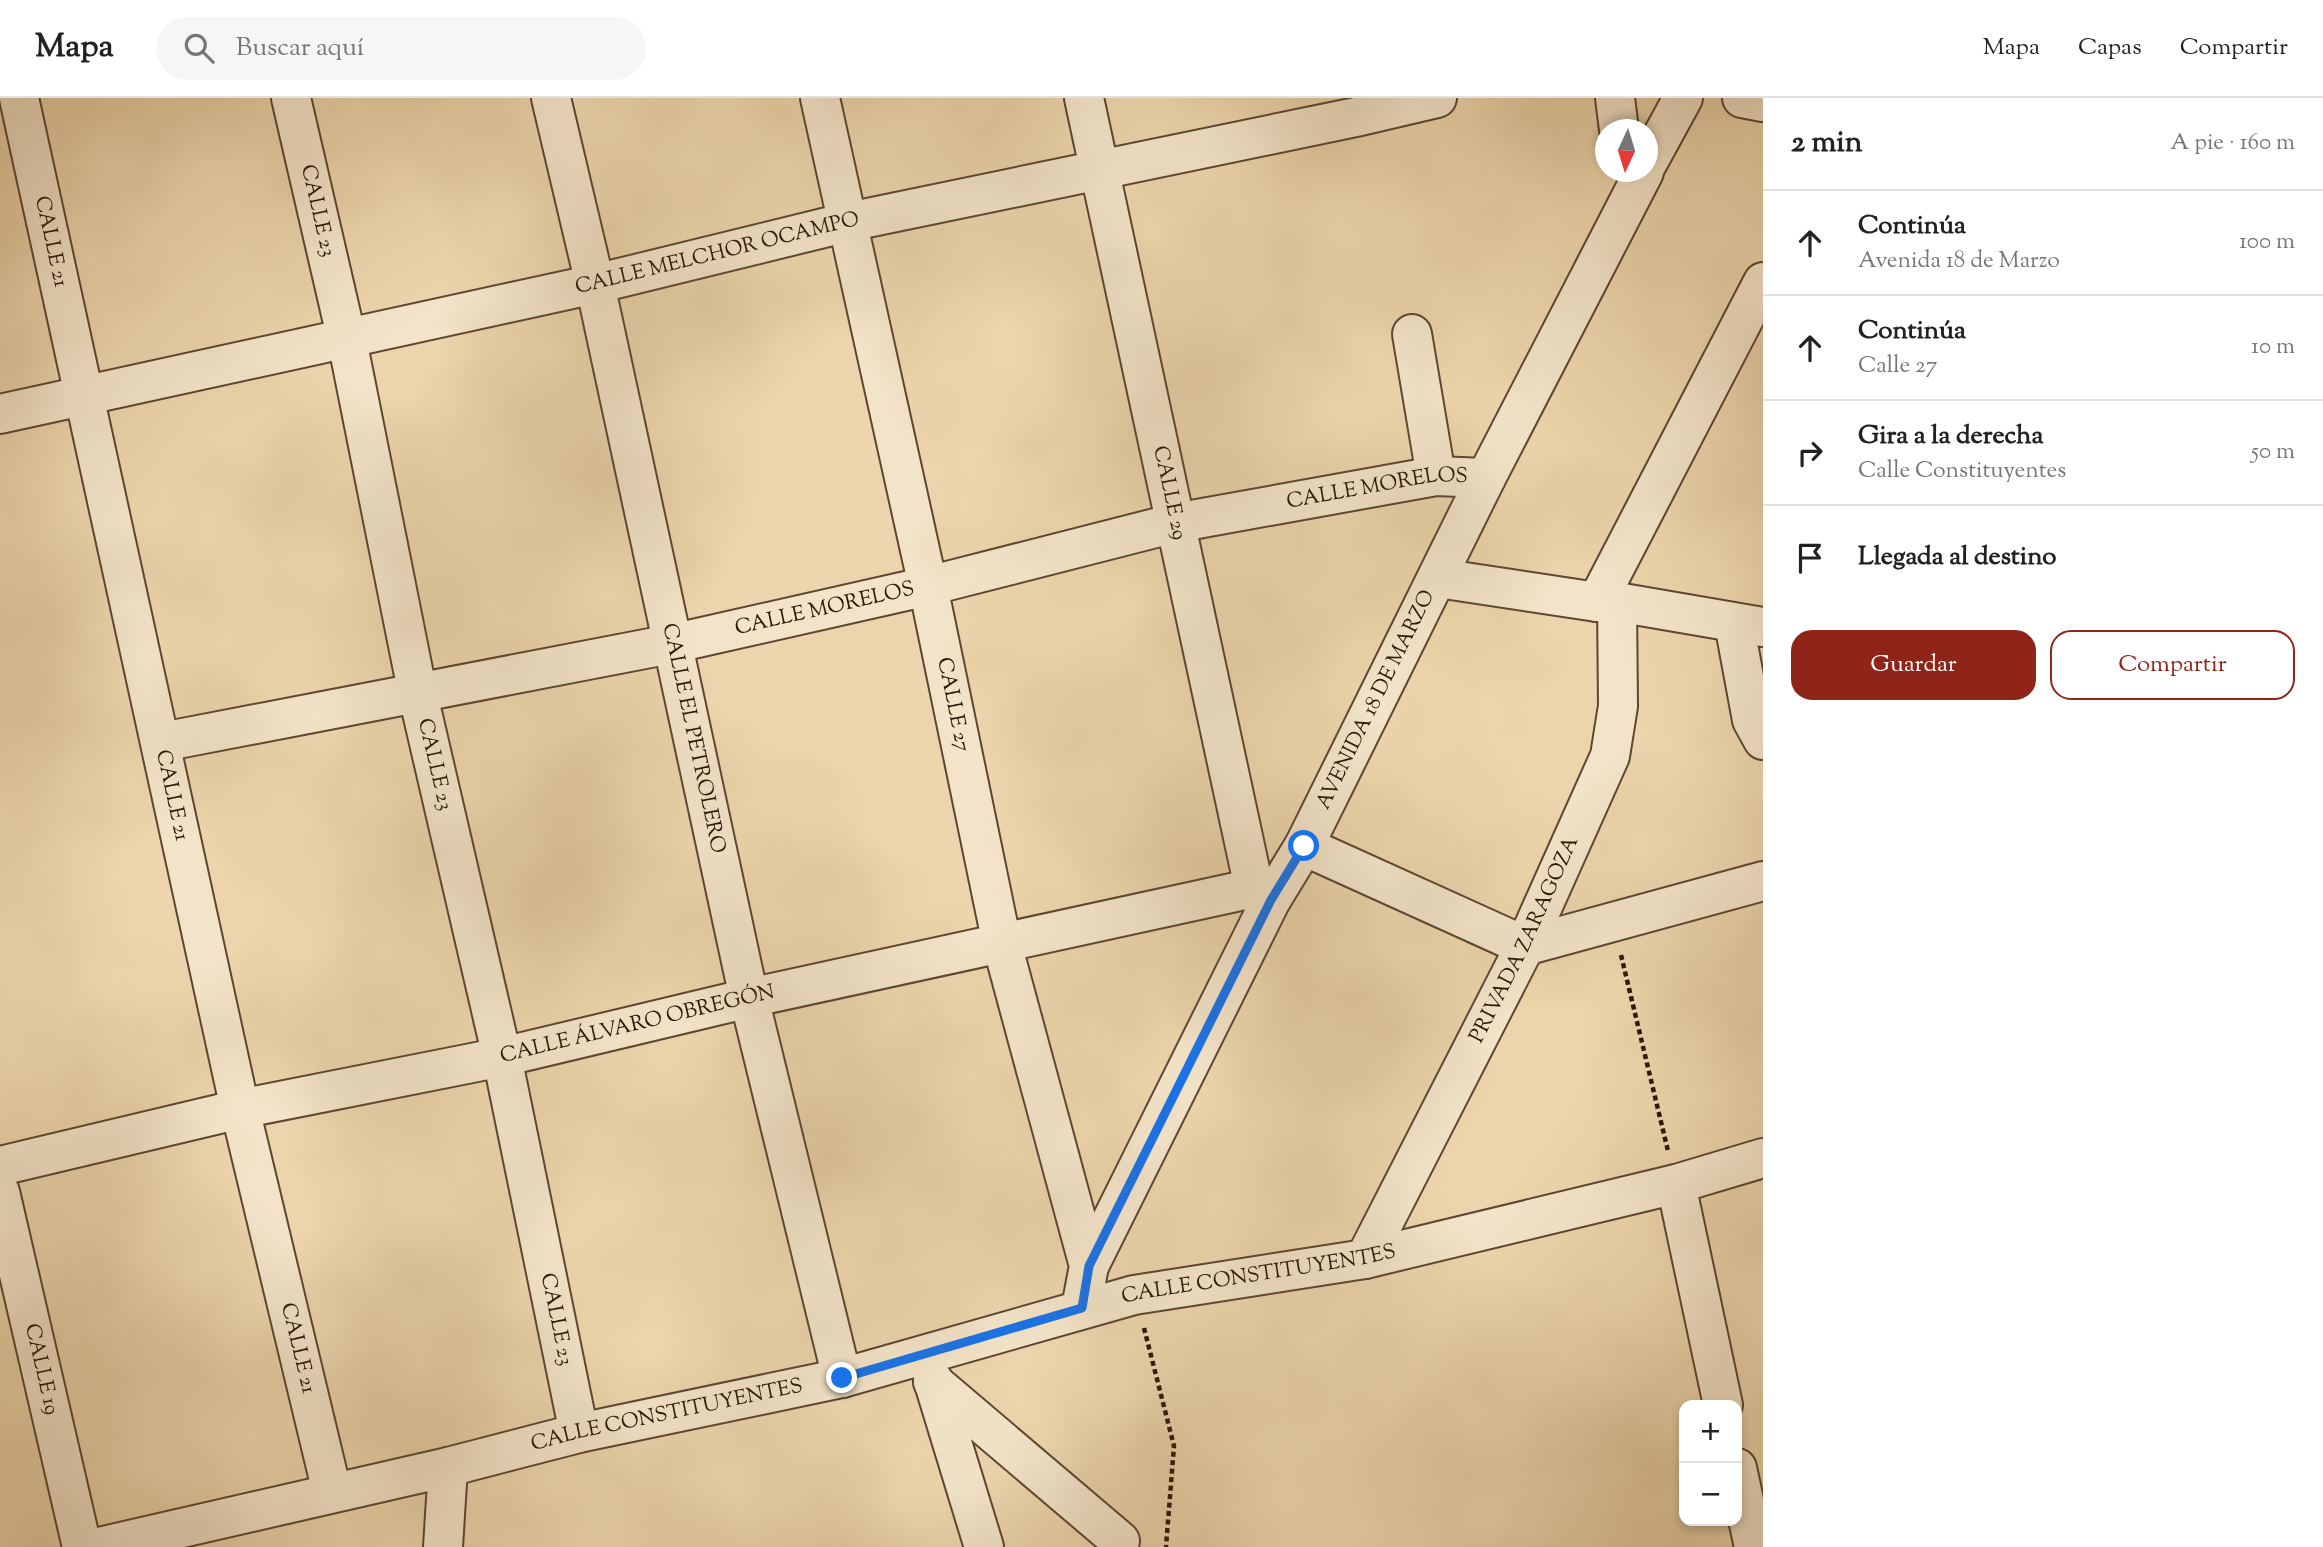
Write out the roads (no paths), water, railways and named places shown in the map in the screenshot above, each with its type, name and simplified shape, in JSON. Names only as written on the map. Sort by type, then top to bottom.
[{"type":"street","name":"CALLE 21","points":[[19,98],[87,397],[240,1109],[332,1492]]},
{"type":"street","name":"CALLE 23","points":[[291,98],[347,340],[418,695],[502,1057],[579,1433]]},
{"type":"street","name":"CALLE EL PETROLERO","points":[[551,98],[595,284],[749,998],[842,1378]]},
{"type":"street","name":"CALLE 27","points":[[820,98],[928,586],[1002,944],[1089,1266],[1082,1308]]},
{"type":"street","name":"CALLE 29","points":[[1084,98],[1175,523],[1263,894]]},
{"type":"street","name":"CALLE MELCHOR OCAMPO","points":[[0,414],[595,284],[848,222],[1100,169],[1354,108],[1437,98]]},
{"type":"street","points":[[1615,98],[1618,119]]},
{"type":"street","points":[[1658,144],[1683,98]]},
{"type":"street","points":[[1742,98],[1763,102]]},
{"type":"street","name":"AVENIDA 18 DE MARZO","points":[[1089,1266],[1263,894],[1304,846],[1632,182]]},
{"type":"street","points":[[1607,602],[1763,282]]},
{"type":"street","points":[[1412,334],[1436,477]]},
{"type":"street","name":"CALLE MORELOS","points":[[162,742],[418,695],[671,644],[928,586],[1175,523],[1436,477],[1486,478]]},
{"type":"street","points":[[1438,578],[1749,625],[1752,720],[1763,740]]},
{"type":"street","name":"PRIVADA ZARAGOZA","points":[[1365,1259],[1525,946],[1611,756],[1618,706],[1607,602]]},
{"type":"street","points":[[1304,846],[1525,946],[1763,881]]},
{"type":"street","name":"CALLE ÁLVARO OBREGÓN","points":[[0,1166],[240,1109],[502,1057],[749,998],[1002,944],[1263,894]]},
{"type":"street","name":"CALLE CONSTITUYENTES","points":[[99,1547],[448,1467],[579,1433],[842,1378],[929,1368],[1082,1308],[1134,1295],[1365,1259],[1676,1184],[1763,1158]]},
{"type":"street","points":[[1676,1184],[1722,1400]]},
{"type":"street","name":"CALLE 19","points":[[0,1192],[82,1547]]},
{"type":"street","points":[[929,1368],[1109,1544]]},
{"type":"street","points":[[929,1368],[984,1547]]},
{"type":"street","points":[[443,1547],[448,1467]]},
{"type":"street","points":[[1742,1491],[1754,1547]]}]
